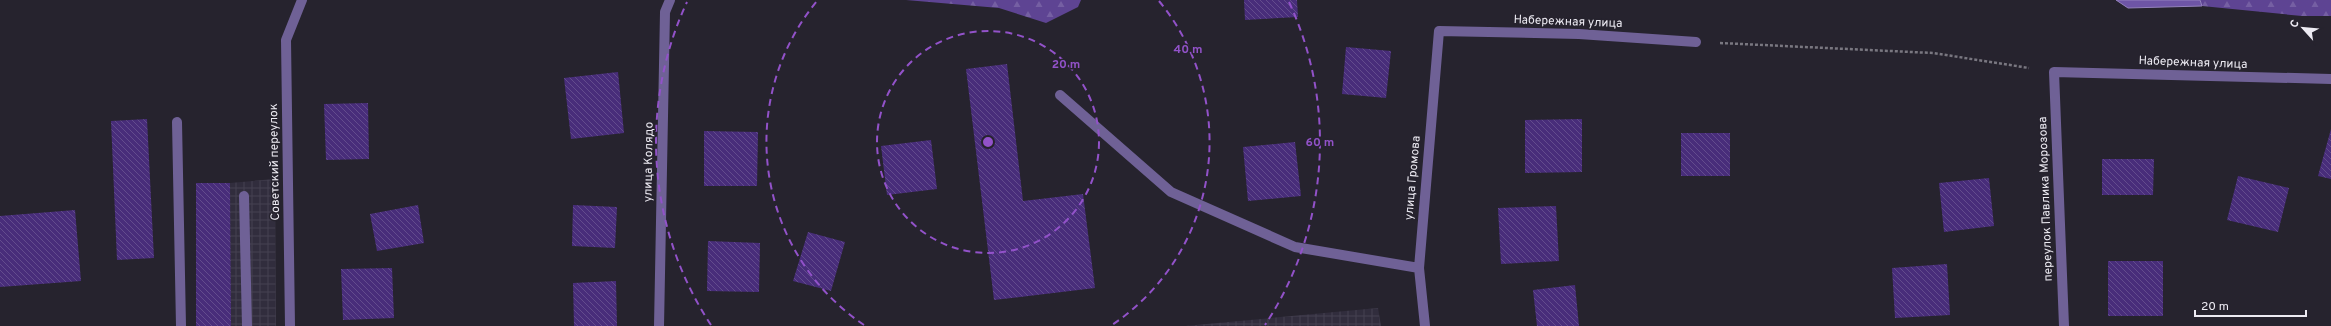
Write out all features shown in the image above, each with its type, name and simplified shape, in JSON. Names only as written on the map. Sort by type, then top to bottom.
[{"type":"street","name":"Советский переулок","points":[[290,326],[286,40],[302,0]]},
{"type":"street","name":"улица Колядо","points":[[659,326],[665,12],[670,0]]},
{"type":"street","name":"Набережная улица","points":[[1439,31],[1579,34],[1696,42]]},
{"type":"street","name":"улица Громова","points":[[1425,326],[1419,268],[1439,31]]},
{"type":"street","name":"Набережная улица","points":[[2054,72],[2331,79]]},
{"type":"street","name":"переулок Павлика Морозова","points":[[2054,72],[2064,326]]},
{"type":"street","points":[[1060,95],[1171,192],[1295,248],[1419,268]]},
{"type":"street","points":[[177,122],[180,326]]},
{"type":"street","points":[[244,196],[247,326]]},
{"type":"path","points":[[1696,42],[1933,53],[2054,72]]},
{"type":"shaded area","points":[[2116,0],[2200,0],[2202,6],[2128,8]]},
{"type":"shaded area","points":[[275,179],[276,326],[196,326],[196,183],[230,183]]},
{"type":"shaded area","points":[[1378,308],[1381,326],[1185,326]]},
{"type":"green space","points":[[906,0],[1081,0],[1078,7],[1046,23],[999,8]]},
{"type":"green space","points":[[2200,0],[2331,0],[2331,16],[2302,16],[2202,6]]},
{"type":"building","points":[[1244,0],[1297,0],[1298,17],[1245,20]]},
{"type":"building","points":[[1346,47],[1391,51],[1386,98],[1342,94]]},
{"type":"building","points":[[1007,64],[1023,201],[1083,194],[1095,288],[994,300],[966,69]]},
{"type":"building","points":[[618,72],[624,133],[571,139],[564,78]]},
{"type":"building","points":[[368,103],[369,159],[326,160],[324,104]]},
{"type":"building","points":[[147,119],[154,258],[117,260],[111,121]]},
{"type":"building","points":[[1582,119],[1582,172],[1525,173],[1525,120]]},
{"type":"building","points":[[2331,129],[2331,179],[2318,176]]},
{"type":"building","points":[[704,131],[758,132],[757,186],[704,186]]},
{"type":"building","points":[[1681,133],[1730,133],[1730,176],[1681,176]]},
{"type":"building","points":[[931,140],[937,189],[887,195],[881,146]]},
{"type":"building","points":[[1295,142],[1301,196],[1248,201],[1243,147]]},
{"type":"building","points":[[2102,159],[2154,159],[2153,195],[2102,195]]},
{"type":"building","points":[[2238,176],[2289,188],[2278,232],[2227,220]]},
{"type":"building","points":[[1989,178],[1994,226],[1944,232],[1939,183]]},
{"type":"building","points":[[196,183],[230,183],[231,326],[196,326]]},
{"type":"building","points":[[418,205],[424,243],[377,251],[370,214]]},
{"type":"building","points":[[573,205],[617,207],[615,248],[572,246]]},
{"type":"building","points":[[1556,206],[1559,261],[1501,264],[1498,208]]},
{"type":"building","points":[[75,210],[81,281],[0,287],[0,216]]},
{"type":"building","points":[[808,232],[845,242],[831,291],[793,281]]},
{"type":"building","points":[[708,241],[760,243],[759,292],[707,291]]},
{"type":"building","points":[[2108,261],[2163,261],[2163,316],[2108,316]]},
{"type":"building","points":[[1947,264],[1950,315],[1895,318],[1892,268]]},
{"type":"building","points":[[392,268],[394,318],[343,320],[341,269]]},
{"type":"building","points":[[616,281],[617,326],[574,326],[573,283]]},
{"type":"building","points":[[1575,285],[1579,326],[1537,326],[1533,290]]}]
